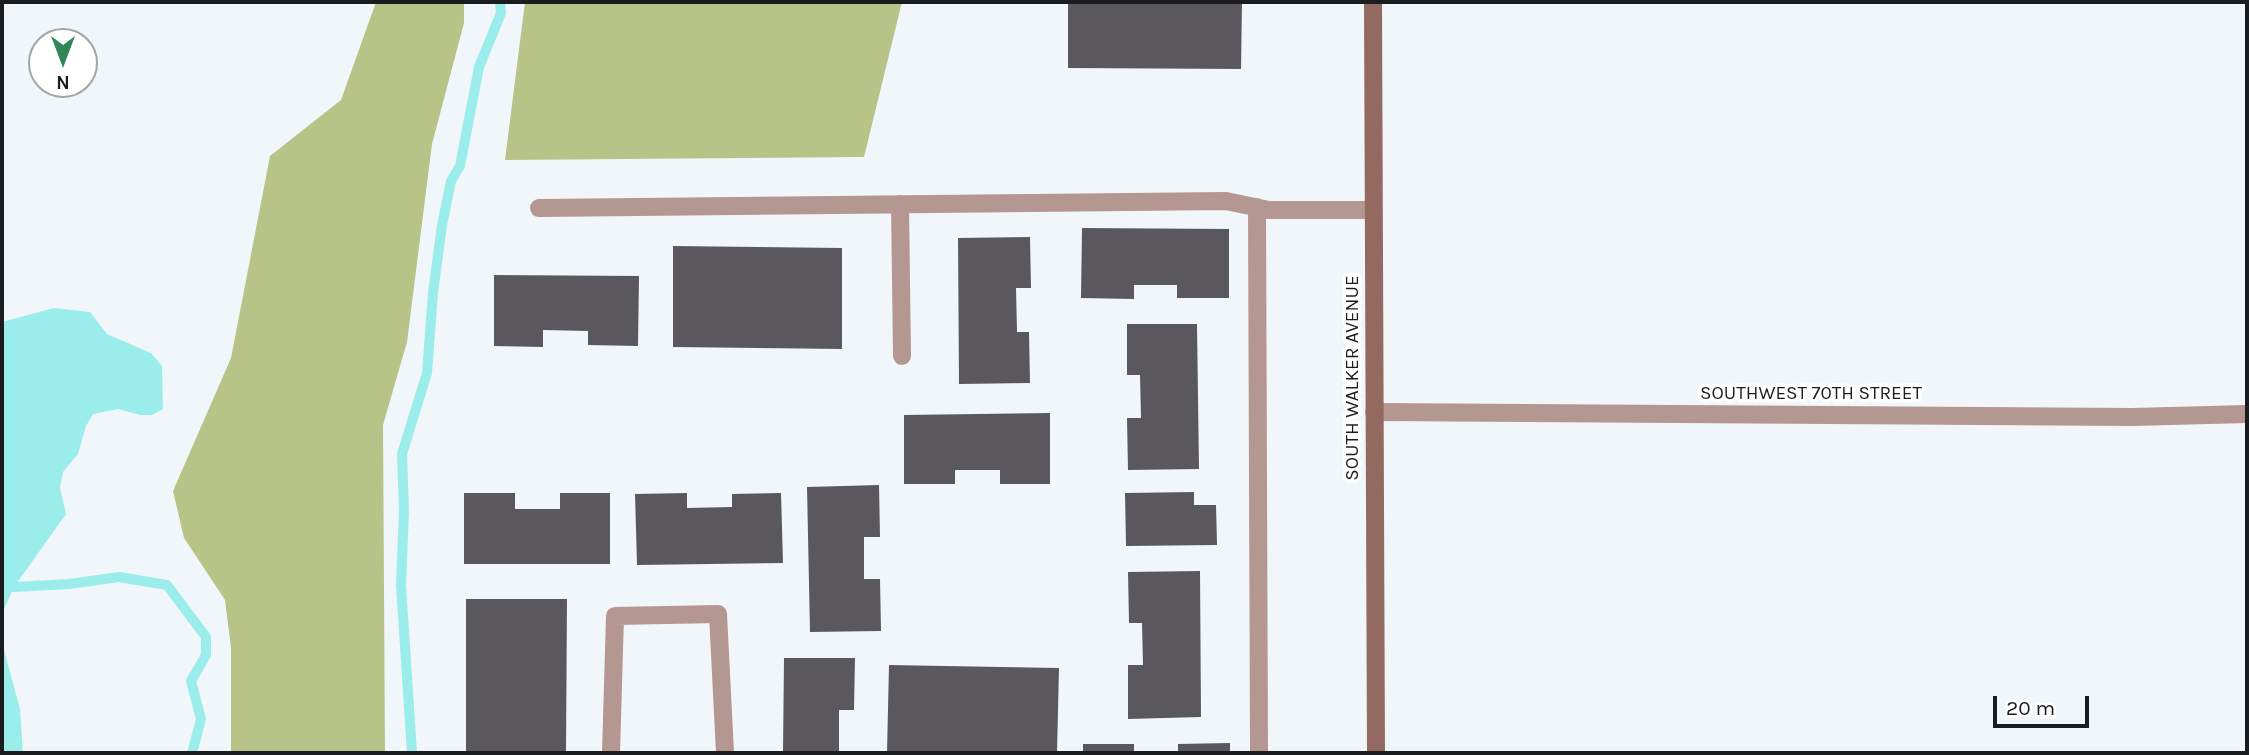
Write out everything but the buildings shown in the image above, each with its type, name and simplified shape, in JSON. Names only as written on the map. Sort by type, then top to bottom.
[{"type":"main road","name":"SOUTH WALKER AVENUE","points":[[1373,2],[1376,753]]},
{"type":"street","points":[[539,208],[1226,201],[1269,210],[1373,210]]},
{"type":"street","points":[[900,205],[902,356]]},
{"type":"street","points":[[1257,207],[1259,753]]},
{"type":"street","name":"SOUTHWEST 70TH STREET","points":[[1374,412],[2132,417],[2247,414]]},
{"type":"street","points":[[611,753],[615,616],[718,614],[725,753]]},
{"type":"green space","points":[[376,2],[464,2],[464,23],[432,144],[407,342],[383,425],[385,753],[231,753],[231,648],[225,600],[184,538],[173,491],[231,358],[270,156],[341,100]]},
{"type":"green space","points":[[525,2],[902,2],[864,157],[505,160]]},
{"type":"water","points":[[54,308],[90,312],[107,334],[151,353],[162,366],[163,409],[152,415],[118,409],[93,414],[86,426],[78,454],[63,472],[60,488],[66,514],[14,587],[2,614],[2,322]]},
{"type":"water","points":[[2,642],[20,709],[23,753],[2,753]]},
{"type":"waterway","points":[[412,753],[401,585],[404,511],[402,454],[427,373],[433,293],[451,181],[460,166],[479,67],[501,13],[500,2]]},
{"type":"waterway","points":[[14,587],[69,584],[119,577],[167,585],[206,637],[206,655],[191,681],[201,719],[192,753]]}]
